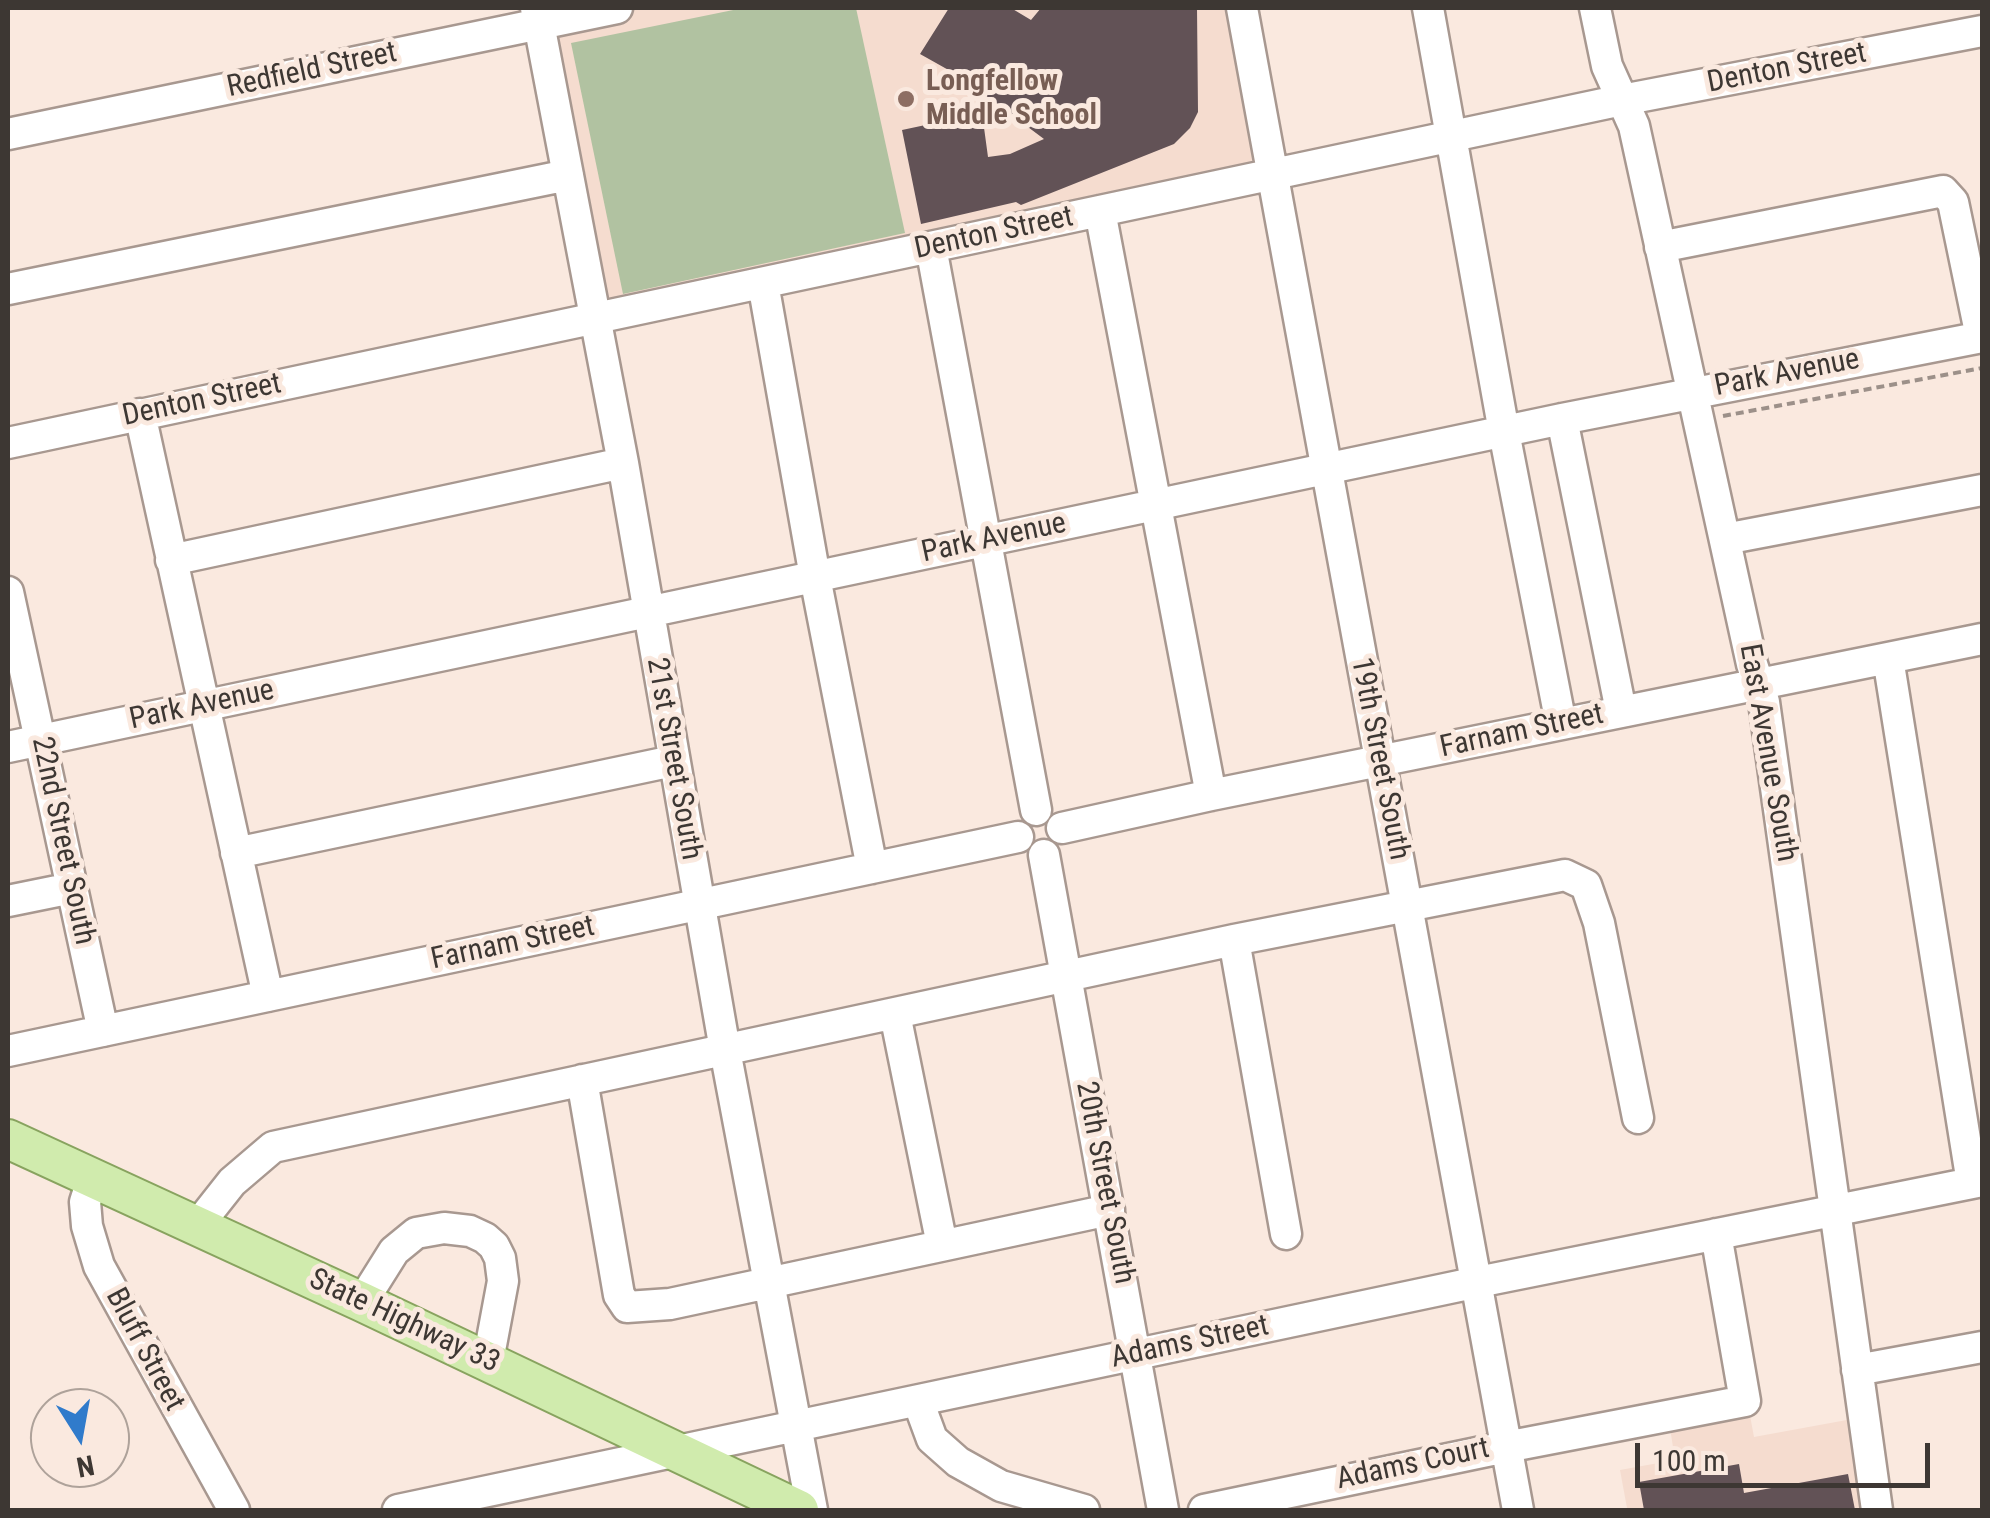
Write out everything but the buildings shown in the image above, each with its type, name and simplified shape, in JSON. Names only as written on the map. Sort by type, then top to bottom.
[{"type":"main road","name":"State Highway 33","points":[[8,1139],[799,1510]]},
{"type":"street","name":"Redfield Street","points":[[8,134],[538,16],[617,8]]},
{"type":"street","name":"19th Street South","points":[[1242,8],[1518,1510]]},
{"type":"street","points":[[1428,8],[1561,724]]},
{"type":"street","name":"East Avenue South","points":[[1595,8],[1607,66],[1634,126],[1764,702],[1877,1510]]},
{"type":"street","name":"21st Street South","points":[[538,16],[812,1510]]},
{"type":"street","name":"Denton Street","points":[[8,442],[1622,100],[1982,31]]},
{"type":"street","points":[[8,289],[568,174]]},
{"type":"street","points":[[1660,247],[1943,191],[1953,202],[1982,337]]},
{"type":"street","points":[[1100,211],[1212,795]]},
{"type":"street","points":[[931,247],[1036,810]]},
{"type":"street","points":[[763,283],[872,868]]},
{"type":"street","name":"Park Avenue","points":[[8,747],[1562,418],[1696,406],[1982,337]]},
{"type":"street","points":[[140,414],[268,996]]},
{"type":"street","points":[[1562,418],[1621,712]]},
{"type":"street","points":[[171,560],[622,463]]},
{"type":"street","points":[[1725,539],[1982,490]]},
{"type":"street","name":"22nd Street South","points":[[8,594],[103,1031]]},
{"type":"street","name":"Farnam Street","points":[[1062,828],[1982,639]]},
{"type":"street","points":[[1888,658],[1977,1182]]},
{"type":"street","points":[[236,854],[673,761]]},
{"type":"street","points":[[1036,810],[1055,816],[1062,828],[1060,842],[1044,855],[1024,849],[1018,837],[1019,823],[1036,810]]},
{"type":"street","name":"Farnam Street","points":[[8,1051],[1018,837]]},
{"type":"street","name":"20th Street South","points":[[1044,855],[1163,1510]]},
{"type":"street","points":[[198,1225],[232,1182],[273,1147],[1234,940],[1565,875],[1586,885],[1599,923],[1638,1118]]},
{"type":"street","points":[[8,901],[72,888]]},
{"type":"street","points":[[1234,940],[1286,1234]]},
{"type":"street","points":[[895,1014],[942,1244]]},
{"type":"street","points":[[582,1080],[619,1296],[627,1307],[658,1306],[1109,1210]]},
{"type":"street","name":"Bluff Street","points":[[92,1180],[85,1202],[87,1226],[99,1266],[234,1510]]},
{"type":"street","name":"Adams Street","points":[[398,1510],[1478,1282],[1977,1182]]},
{"type":"street","points":[[362,1302],[405,1240],[430,1229],[470,1231],[494,1246],[502,1269],[502,1293],[488,1361]]},
{"type":"street","name":"Adams Court","points":[[1204,1510],[1506,1446],[1745,1401],[1716,1234]]},
{"type":"street","points":[[1857,1370],[1982,1347]]},
{"type":"street","points":[[918,1400],[932,1438],[967,1468],[1001,1486],[1084,1510]]},
{"type":"path","points":[[1696,406],[1982,368]]},
{"type":"shaded area","name":"Longfellow Middle School","points":[[617,8],[1242,8],[1272,175],[595,318],[539,24]]},
{"type":"shaded area","points":[[1749,1410],[1754,1437],[1863,1417],[1877,1510],[1618,1510],[1627,1508],[1620,1470],[1675,1460],[1668,1415]]},
{"type":"green space","points":[[743,8],[856,8],[905,233],[623,294],[571,43]]},
{"type":"place","name":"Longfellow Middle School","points":[[906,99]]}]
